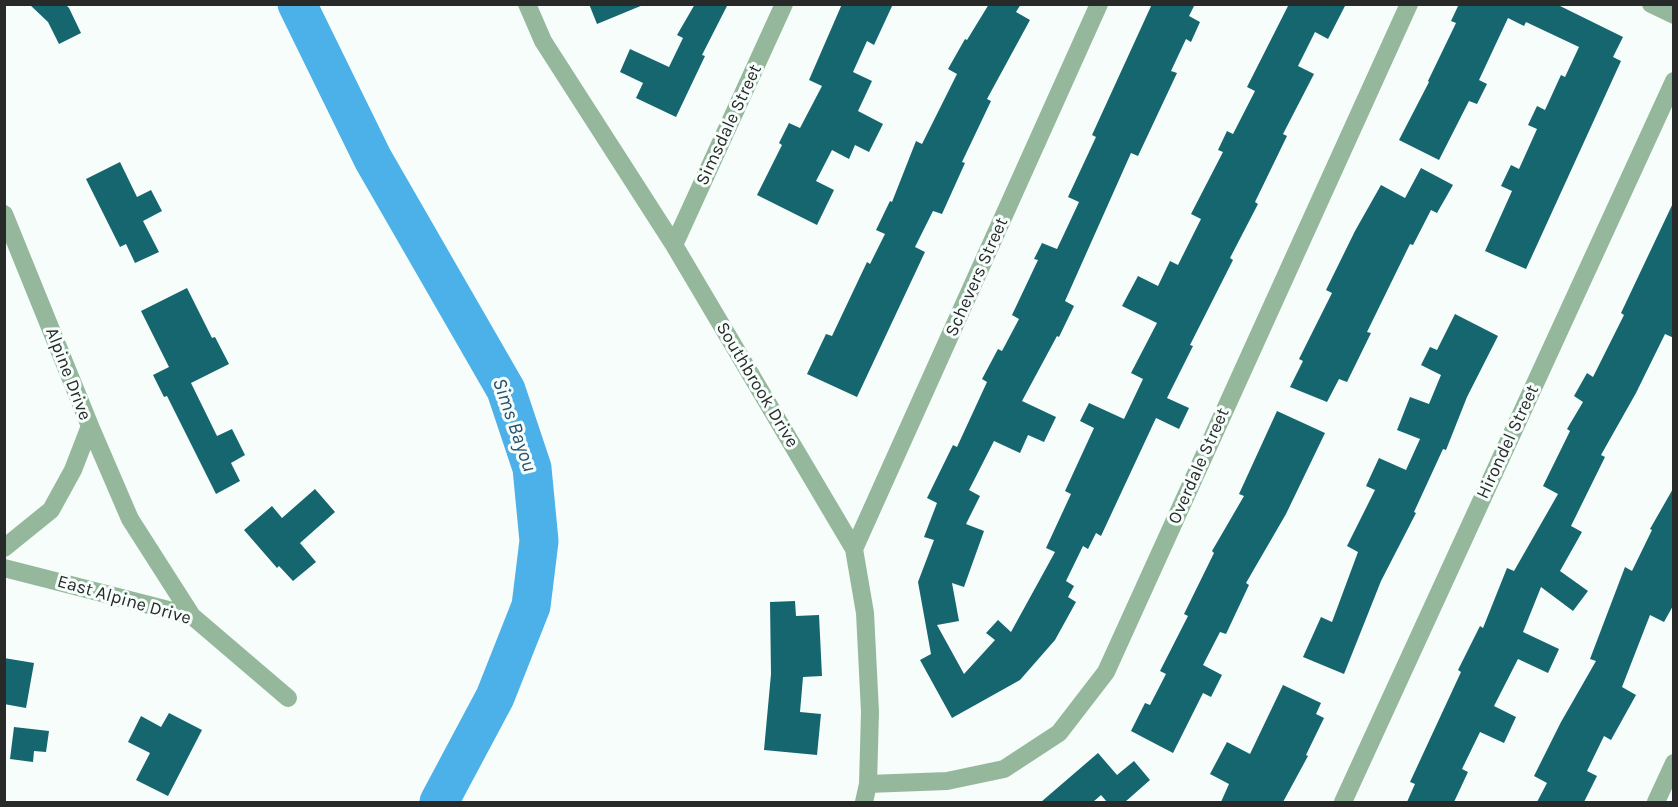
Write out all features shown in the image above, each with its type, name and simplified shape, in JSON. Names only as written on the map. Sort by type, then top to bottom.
[{"type":"street","name":"Southbrook Drive","points":[[527,4],[543,41],[674,245],[854,549],[865,613],[870,712],[868,784],[864,802]]},
{"type":"street","name":"Simsdale Street","points":[[674,245],[784,4]]},
{"type":"street","name":"Schevers Street","points":[[854,549],[1100,4]]},
{"type":"street","name":"Overdale Street","points":[[868,784],[947,781],[1004,770],[1059,733],[1106,672],[1409,4]]},
{"type":"street","points":[[1652,4],[1674,15]]},
{"type":"street","name":"Hirondel Street","points":[[1343,802],[1674,81]]},
{"type":"street","name":"Alpine Drive","points":[[4,214],[90,426],[73,470],[51,510],[4,548]]},
{"type":"street","points":[[90,426],[130,519],[192,616]]},
{"type":"street","name":"East Alpine Drive","points":[[4,568],[192,616],[288,698]]},
{"type":"street","points":[[1656,802],[1674,763]]},
{"type":"building","points":[[29,4],[65,4],[81,33],[59,44],[48,22]]},
{"type":"building","points":[[589,4],[643,4],[643,5],[597,24]]},
{"type":"building","points":[[695,4],[728,4],[702,55],[705,56],[676,117],[636,98],[643,83],[620,72],[630,49],[669,67],[683,38],[677,35]]},
{"type":"building","points":[[842,4],[893,4],[874,45],[867,41],[853,72],[872,81],[858,111],[883,124],[869,152],[855,145],[849,159],[832,150],[816,181],[834,190],[817,225],[757,195],[782,145],[779,143],[789,123],[800,128],[822,86],[809,80]]},
{"type":"building","points":[[989,4],[1021,4],[1016,12],[1030,20],[987,99],[991,101],[962,162],[965,163],[942,214],[933,211],[915,247],[925,252],[857,397],[807,374],[826,334],[832,336],[867,262],[870,264],[885,234],[876,230],[890,201],[892,202],[916,141],[922,144],[957,74],[948,69]]},
{"type":"building","points":[[1152,4],[1195,4],[1189,16],[1200,22],[1191,42],[1186,39],[1171,71],[1177,73],[1138,156],[1131,153],[1065,301],[1074,306],[1022,401],[1056,417],[1044,442],[1028,435],[1020,453],[994,441],[969,490],[980,496],[966,524],[984,531],[964,587],[952,583],[959,621],[937,625],[964,674],[995,640],[986,633],[998,620],[1011,632],[1055,552],[1046,548],[1071,494],[1065,491],[1094,428],[1080,421],[1089,403],[1124,419],[1143,379],[1131,373],[1157,323],[1122,306],[1138,276],[1158,286],[1170,261],[1178,265],[1201,219],[1191,214],[1223,152],[1218,150],[1227,131],[1233,134],[1255,91],[1247,87],[1289,4],[1346,4],[1328,39],[1315,32],[1298,66],[1314,74],[1283,134],[1287,136],[1255,202],[1258,204],[1230,258],[1233,260],[1190,345],[1193,346],[1167,398],[1189,408],[1179,429],[1156,418],[1101,536],[1096,533],[1088,549],[1083,546],[1066,581],[1074,586],[1068,597],[1076,602],[1055,640],[1020,680],[952,718],[920,660],[931,654],[918,582],[934,540],[924,537],[937,503],[927,498],[953,445],[957,447],[987,382],[982,379],[998,349],[1002,351],[1019,319],[1012,315],[1038,260],[1034,259],[1042,243],[1057,249],[1079,202],[1068,197],[1096,137],[1092,135]]},
{"type":"building","points":[[1459,4],[1556,4],[1623,37],[1613,57],[1621,61],[1526,269],[1485,251],[1512,191],[1501,186],[1511,165],[1519,169],[1537,129],[1528,125],[1537,106],[1545,110],[1561,75],[1565,77],[1579,47],[1526,22],[1524,26],[1508,18],[1479,80],[1487,84],[1477,104],[1469,101],[1439,160],[1399,140],[1456,23],[1451,21]]},
{"type":"building","points":[[120,162],[137,197],[151,190],[162,211],[143,221],[159,252],[135,263],[126,244],[120,247],[86,179]]},
{"type":"building","points":[[1421,168],[1453,185],[1437,213],[1431,210],[1413,245],[1410,244],[1367,332],[1371,333],[1347,382],[1339,379],[1327,402],[1290,387],[1303,361],[1299,359],[1332,293],[1326,290],[1381,185],[1405,198]]},
{"type":"building","points":[[1674,201],[1674,338],[1665,334],[1636,393],[1601,455],[1605,457],[1571,526],[1582,532],[1560,571],[1588,591],[1573,611],[1541,587],[1523,632],[1559,649],[1548,673],[1518,659],[1494,706],[1516,717],[1504,743],[1480,732],[1462,769],[1468,772],[1454,802],[1407,802],[1415,784],[1410,782],[1461,672],[1458,670],[1480,626],[1483,628],[1507,568],[1514,571],[1558,494],[1543,486],[1570,431],[1567,429],[1583,402],[1574,396],[1587,373],[1593,377],[1624,315],[1621,313]]},
{"type":"building","points":[[187,288],[212,338],[215,337],[229,364],[191,383],[217,436],[232,429],[245,455],[231,463],[240,481],[216,494],[167,396],[164,397],[153,375],[169,367],[141,311]]},
{"type":"building","points":[[1455,314],[1498,336],[1467,397],[1446,450],[1443,449],[1414,512],[1416,513],[1381,581],[1344,674],[1303,657],[1321,617],[1332,622],[1358,552],[1347,546],[1375,490],[1366,486],[1379,458],[1406,470],[1420,439],[1397,430],[1410,397],[1429,404],[1441,375],[1421,365],[1430,347],[1437,350]]},
{"type":"building","points":[[1277,411],[1325,433],[1286,514],[1246,583],[1249,585],[1226,634],[1220,632],[1203,665],[1222,675],[1211,697],[1203,693],[1173,753],[1131,731],[1145,703],[1150,705],[1166,674],[1160,671],[1188,616],[1184,614],[1214,553],[1212,551],[1244,496],[1239,494]]},
{"type":"building","points":[[1674,487],[1674,604],[1664,622],[1650,615],[1622,687],[1636,695],[1611,740],[1604,736],[1587,771],[1597,776],[1584,802],[1537,802],[1547,783],[1534,776],[1561,722],[1596,661],[1590,659],[1625,567],[1632,571],[1652,530],[1650,529]]},
{"type":"building","points":[[315,489],[335,512],[300,543],[316,562],[293,581],[279,566],[277,568],[244,530],[272,506],[282,518]]},
{"type":"building","points":[[795,601],[796,616],[819,615],[822,676],[803,677],[800,712],[821,714],[817,755],[764,750],[771,674],[770,602]]},
{"type":"building","points":[[4,658],[34,663],[26,708],[4,704]]},
{"type":"building","points":[[1283,685],[1321,703],[1316,714],[1324,718],[1306,755],[1308,756],[1283,802],[1221,802],[1229,784],[1210,774],[1227,742],[1250,754]]},
{"type":"building","points":[[169,713],[202,730],[168,796],[136,780],[150,753],[128,742],[141,716],[161,727]]},
{"type":"building","points":[[14,727],[49,731],[46,752],[34,751],[33,762],[10,759]]},
{"type":"building","points":[[1098,753],[1117,775],[1134,761],[1150,780],[1125,802],[1107,802],[1101,795],[1093,802],[1041,802]]},
{"type":"waterway","name":"Sims Bayou","points":[[297,4],[373,159],[506,390],[532,468],[539,541],[531,606],[495,697],[439,802]]}]
